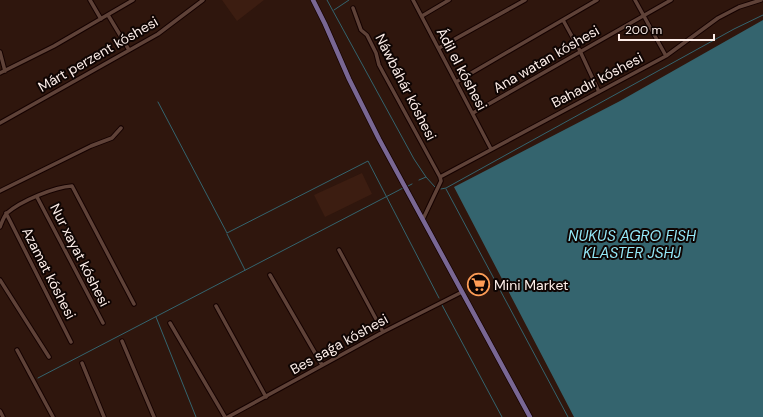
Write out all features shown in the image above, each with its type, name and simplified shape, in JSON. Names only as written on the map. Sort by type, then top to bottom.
[{"type":"main road","points":[[312,0],[325,24],[349,79],[399,175],[530,417]]},
{"type":"street","points":[[90,0],[101,19]]},
{"type":"street","points":[[0,73],[54,46],[133,0]]},
{"type":"street","name":"Márt perzent kóshesi","points":[[0,123],[158,34],[203,0]]},
{"type":"street","name":"Ádil el kóshesi","points":[[413,0],[491,149]]},
{"type":"street","points":[[422,16],[449,0]]},
{"type":"street","points":[[439,48],[525,0]]},
{"type":"street","points":[[456,82],[597,0]]},
{"type":"street","points":[[634,0],[666,56]]},
{"type":"street","name":"Ana watan kóshesi","points":[[473,113],[671,0]]},
{"type":"street","name":"Bahadır kóshesi","points":[[440,177],[666,56],[718,18],[739,7],[759,1]]},
{"type":"street","name":"Náwbáhár kóshesi","points":[[353,8],[361,30],[367,35],[376,53],[379,65],[440,177]]},
{"type":"street","points":[[108,15],[129,50]]},
{"type":"street","points":[[562,20],[580,51],[599,92]]},
{"type":"street","points":[[0,52],[5,71]]},
{"type":"street","points":[[0,191],[91,146],[112,138],[121,128]]},
{"type":"street","points":[[423,219],[441,181],[440,177]]},
{"type":"street","points":[[0,227],[6,213],[60,187],[72,186],[134,304]]},
{"type":"street","name":"Nur xayat kóshesi","points":[[37,197],[102,323]]},
{"type":"street","name":"Azamat kóshesi","points":[[6,213],[72,342]]},
{"type":"street","points":[[339,250],[383,332]]},
{"type":"street","points":[[270,275],[322,365]]},
{"type":"street","points":[[0,280],[49,357]]},
{"type":"street","name":"Bes saǵa kóshesi","points":[[228,417],[383,332],[462,292]]},
{"type":"street","points":[[216,306],[266,397]]},
{"type":"street","points":[[170,323],[225,417]]},
{"type":"street","points":[[122,341],[154,417]]},
{"type":"street","points":[[17,350],[53,417]]},
{"type":"street","points":[[82,363],[104,417]]},
{"type":"street","points":[[0,411],[3,417]]},
{"type":"shaded area","points":[[222,0],[264,0],[237,21]]},
{"type":"shaded area","points":[[362,173],[372,194],[325,217],[314,195]]},
{"type":"water","name":"NUKUS AGRO FISH KLASTER JSHJ","points":[[763,20],[763,417],[574,417],[454,187],[620,101]]},
{"type":"waterway","points":[[327,0],[414,159],[426,177],[419,180]]},
{"type":"waterway","points":[[334,10],[349,0]]},
{"type":"waterway","points":[[441,189],[446,188],[734,29],[763,15]]},
{"type":"waterway","points":[[158,102],[227,233],[368,161],[439,298]]},
{"type":"waterway","points":[[426,177],[435,187]]},
{"type":"waterway","points":[[408,186],[412,184]]},
{"type":"waterway","points":[[38,378],[403,188]]},
{"type":"waterway","points":[[446,189],[568,417]]},
{"type":"waterway","points":[[227,234],[245,270]]},
{"type":"waterway","points":[[442,305],[502,417]]},
{"type":"waterway","points":[[156,317],[196,417]]},
{"type":"place","name":"Mini Market","points":[[479,285]]}]
